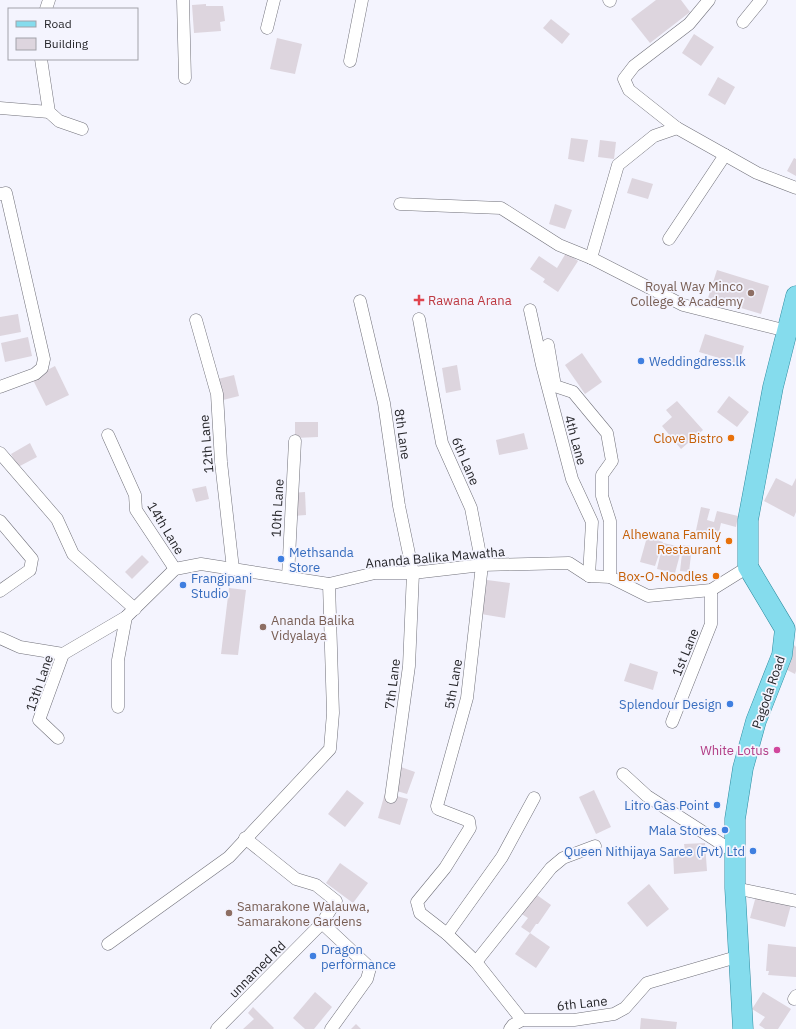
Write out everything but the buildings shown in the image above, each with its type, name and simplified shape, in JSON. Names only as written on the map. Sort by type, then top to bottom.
[{"type":"main road","points":[[748,567],[748,520],[773,387],[796,296]]},
{"type":"main road","name":"Pagoda Road","points":[[744,1029],[735,888],[735,819],[743,768],[756,721],[782,655],[785,629],[748,567]]},
{"type":"street","points":[[183,0],[185,78]]},
{"type":"street","points":[[267,28],[274,0]]},
{"type":"street","points":[[350,61],[362,0]]},
{"type":"street","points":[[709,0],[689,24],[634,66],[624,79],[629,90],[677,128],[757,172],[796,188]]},
{"type":"street","points":[[743,22],[761,0]]},
{"type":"street","points":[[41,60],[49,112]]},
{"type":"street","points":[[0,108],[49,112],[59,121],[82,128]]},
{"type":"street","points":[[591,258],[618,165],[654,136],[677,128]]},
{"type":"street","points":[[669,239],[725,155]]},
{"type":"street","points":[[0,194],[6,193],[44,359],[42,368],[35,374],[0,387]]},
{"type":"street","points":[[400,204],[501,208],[559,245],[591,258],[683,305],[787,331]]},
{"type":"street","name":"8th Lane","points":[[360,301],[384,403],[399,506],[413,573]]},
{"type":"street","name":"4th Lane","points":[[530,310],[542,365],[572,480],[592,522],[590,576]]},
{"type":"street","name":"6th Lane","points":[[419,319],[442,442],[471,508],[482,565]]},
{"type":"street","name":"12th Lane","points":[[196,320],[217,394],[222,462],[233,569]]},
{"type":"street","points":[[548,345],[555,386],[573,392],[607,433],[612,461],[602,475],[602,496],[610,521],[610,577]]},
{"type":"street","name":"14th Lane","points":[[108,435],[135,495],[136,510],[175,569]]},
{"type":"street","name":"10th Lane","points":[[288,577],[295,441]]},
{"type":"street","points":[[0,453],[57,518],[73,554],[130,613]]},
{"type":"street","points":[[0,521],[32,559],[30,570],[0,591]]},
{"type":"street","name":"Ananda Balika Mawatha","points":[[175,569],[201,564],[329,584],[375,573],[413,573],[482,565],[569,563],[590,576],[610,577],[648,596],[711,590],[748,567]]},
{"type":"street","name":"5th Lane","points":[[446,934],[420,913],[417,902],[445,868],[470,828],[469,821],[438,809],[437,806],[467,698],[482,565]]},
{"type":"street","points":[[0,638],[20,647],[63,654],[130,613],[175,569]]},
{"type":"street","name":"7th Lane","points":[[391,797],[409,666],[413,573]]},
{"type":"street","points":[[108,944],[229,857],[245,838],[330,749],[333,712],[329,584]]},
{"type":"street","name":"1st Lane","points":[[672,722],[711,624],[711,590]]},
{"type":"street","points":[[118,707],[118,660],[130,613]]},
{"type":"street","name":"13th Lane","points":[[58,738],[39,720],[63,654]]},
{"type":"street","points":[[623,774],[646,796],[734,852]]},
{"type":"street","points":[[510,1029],[513,1025],[522,1020],[476,962],[446,934],[502,857],[534,798]]},
{"type":"street","name":"unnamed Rd","points":[[217,1029],[322,923],[336,901],[316,885],[296,880],[245,838]]},
{"type":"street","points":[[476,962],[551,868],[563,858],[596,846]]},
{"type":"street","points":[[735,888],[796,901]]},
{"type":"street","points":[[322,923],[370,968],[367,979],[331,1029]]},
{"type":"street","name":"6th Lane","points":[[522,1020],[574,1020],[614,1014],[625,1008],[648,983],[740,956]]},
{"type":"place","name":"Royal Way Minco College & Academy","points":[[751,293]]},
{"type":"place","name":"Rawana Arana","points":[[419,300]]},
{"type":"place","name":"Weddingdress.lk","points":[[641,361]]},
{"type":"place","name":"Clove Bistro","points":[[731,438]]},
{"type":"place","name":"Alhewana Family Restaurant","points":[[729,541]]},
{"type":"place","name":"Methsanda Store","points":[[281,559]]},
{"type":"place","name":"Box-O-Noodles","points":[[716,576]]},
{"type":"place","name":"Frangipani Studio","points":[[183,585]]},
{"type":"place","name":"Ananda Balika Vidyalaya","points":[[263,627]]},
{"type":"place","name":"Splendour Design","points":[[730,704]]},
{"type":"place","name":"White Lotus","points":[[777,750]]},
{"type":"place","name":"Litro Gas Point","points":[[717,805]]},
{"type":"place","name":"Mala Stores","points":[[725,830]]},
{"type":"place","name":"Queen Nithijaya Saree (Pvt) Ltd","points":[[753,851]]},
{"type":"place","name":"Samarakone Walauwa, Samarakone Gardens","points":[[229,913]]},
{"type":"place","name":"Dragon performance","points":[[313,956]]}]
